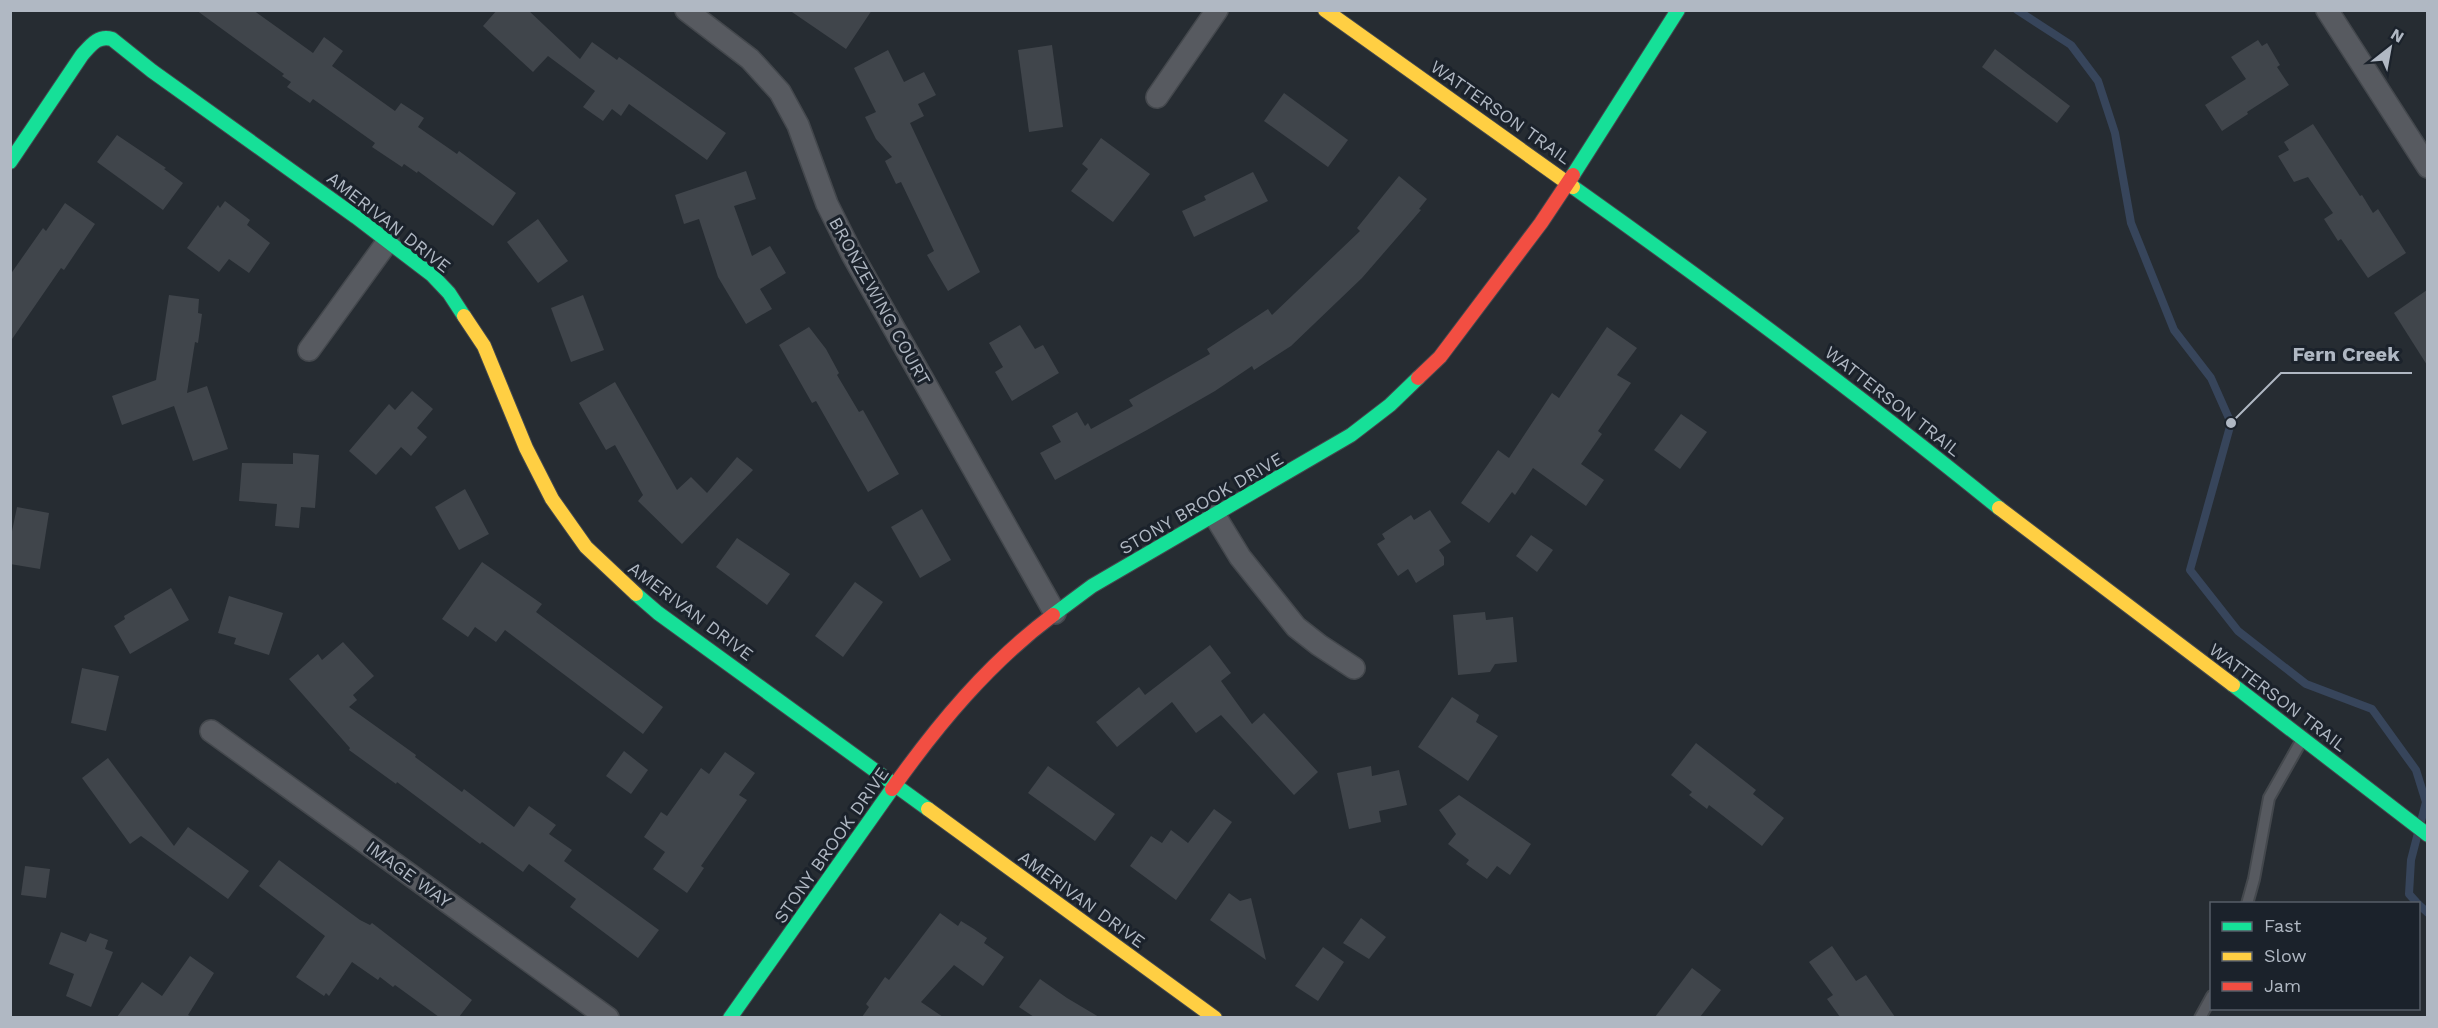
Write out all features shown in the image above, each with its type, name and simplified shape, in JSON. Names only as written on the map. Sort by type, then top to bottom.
[{"type":"street","name":"BRONZEWING COURT","points":[[686,10],[750,59],[780,93],[798,126],[827,204],[852,254],[1055,613]]},
{"type":"street","points":[[1157,97],[1217,10]]},
{"type":"street","name":"WATTERSON TRAIL","points":[[1325,10],[1736,303],[1908,434],[2031,534],[2303,738],[2427,835]]},
{"type":"street","name":"STONY BROOK DRIVE","points":[[730,1017],[897,785],[913,759],[976,683],[1020,640],[1092,586],[1351,435],[1390,405],[1440,357],[1541,223],[1678,10]]},
{"type":"street","points":[[2327,10],[2427,167]]},
{"type":"street","name":"AMERIVAN DRIVE","points":[[10,162],[82,56],[95,41],[104,37],[122,45],[152,71],[432,274],[449,293],[483,346],[531,458],[552,499],[586,547],[616,577],[658,613],[1215,1017]]},
{"type":"street","points":[[309,350],[388,241]]},
{"type":"street","points":[[1215,516],[1240,557],[1296,627],[1354,668]]},
{"type":"street","name":"IMAGE WAY","points":[[211,730],[608,1017]]},
{"type":"lane","points":[[2247,902],[2254,879],[2269,798],[2303,738]]},
{"type":"lane","points":[[2200,1017],[2210,998]]},
{"type":"building","points":[[196,10],[253,10],[313,53],[324,37],[343,51],[332,66],[395,111],[401,103],[424,118],[418,127],[457,154],[459,151],[516,193],[493,226],[418,171],[417,173],[404,164],[402,167],[372,147],[375,143],[313,99],[310,103],[287,87],[291,82],[282,76],[284,74]]},
{"type":"building","points":[[497,10],[528,10],[580,59],[592,42],[617,60],[619,57],[726,133],[707,160],[629,104],[621,116],[612,109],[603,121],[583,107],[595,91],[548,56],[533,72],[483,26]]},
{"type":"building","points":[[789,10],[872,10],[846,49]]},
{"type":"building","points":[[2258,40],[2262,46],[2267,43],[2280,65],[2277,67],[2289,85],[2222,131],[2205,105],[2246,79],[2231,57]]},
{"type":"building","points":[[1052,45],[1063,127],[1029,132],[1018,50]]},
{"type":"building","points":[[1995,49],[2070,106],[2057,123],[1982,67]]},
{"type":"building","points":[[888,50],[904,82],[924,72],[936,95],[918,104],[924,116],[910,123],[980,272],[948,291],[927,255],[934,251],[901,182],[896,184],[885,161],[892,157],[876,139],[865,117],[876,112],[854,68]]},
{"type":"building","points":[[1284,93],[1348,140],[1328,167],[1264,121]]},
{"type":"building","points":[[2313,124],[2360,196],[2362,195],[2373,213],[2378,209],[2406,253],[2368,278],[2341,239],[2338,241],[2324,219],[2333,213],[2308,177],[2294,182],[2278,156],[2289,150],[2284,142]]},
{"type":"building","points":[[117,135],[166,168],[164,169],[183,183],[163,210],[97,162]]},
{"type":"building","points":[[1101,138],[1150,174],[1113,222],[1071,191],[1088,169],[1082,164]]},
{"type":"building","points":[[746,171],[756,199],[734,206],[752,256],[770,246],[786,273],[760,289],[772,309],[746,324],[718,277],[699,219],[684,224],[675,195]]},
{"type":"building","points":[[1253,172],[1268,201],[1194,237],[1182,211],[1206,200],[1204,196]]},
{"type":"building","points":[[1399,176],[1427,199],[1419,209],[1421,210],[1362,278],[1291,346],[1254,370],[1252,366],[1215,391],[1055,480],[1040,453],[1061,442],[1052,426],[1077,412],[1085,426],[1088,423],[1091,429],[1133,406],[1129,400],[1210,354],[1207,349],[1268,309],[1272,315],[1360,231],[1357,228]]},
{"type":"building","points":[[225,201],[250,220],[247,225],[270,243],[249,273],[229,259],[219,272],[187,248],[218,205],[220,208]]},
{"type":"building","points":[[65,203],[95,224],[64,270],[61,268],[10,342],[10,275],[43,228],[46,231]]},
{"type":"building","points":[[538,219],[568,261],[538,283],[507,242]]},
{"type":"building","points":[[2427,290],[2427,365],[2394,313]]},
{"type":"building","points":[[169,295],[199,299],[198,313],[202,314],[187,393],[207,386],[228,449],[193,461],[174,406],[122,425],[112,396],[156,380]]},
{"type":"building","points":[[583,295],[604,350],[571,362],[551,308]]},
{"type":"building","points":[[1020,325],[1035,349],[1043,345],[1059,373],[1012,401],[995,372],[1003,367],[989,343]]},
{"type":"building","points":[[809,327],[826,349],[839,373],[837,375],[859,412],[863,410],[899,474],[868,492],[816,401],[812,403],[779,345]]},
{"type":"building","points":[[1607,327],[1637,348],[1617,375],[1631,383],[1598,431],[1602,434],[1581,464],[1604,480],[1586,506],[1533,468],[1515,495],[1512,492],[1489,523],[1461,503],[1498,450],[1509,458],[1552,393],[1559,398]]},
{"type":"building","points":[[615,382],[677,490],[691,477],[707,493],[737,457],[753,470],[682,544],[638,501],[643,495],[615,445],[606,450],[579,403]]},
{"type":"building","points":[[412,391],[433,409],[417,428],[427,437],[411,456],[401,447],[376,475],[349,451],[389,404],[395,410]]},
{"type":"building","points":[[1681,414],[1707,432],[1680,469],[1654,450]]},
{"type":"building","points":[[293,453],[319,455],[315,508],[301,507],[299,528],[275,526],[277,504],[239,501],[242,463],[293,464]]},
{"type":"building","points":[[465,489],[489,534],[459,550],[435,507]]},
{"type":"building","points":[[17,507],[49,513],[40,569],[10,564],[10,541]]},
{"type":"building","points":[[922,509],[951,560],[920,578],[891,527]]},
{"type":"building","points":[[1430,510],[1451,542],[1439,550],[1444,557],[1444,565],[1416,583],[1408,569],[1398,576],[1377,544],[1385,539],[1382,534],[1411,515],[1414,520]]},
{"type":"building","points":[[1531,535],[1553,550],[1537,572],[1516,556]]},
{"type":"building","points":[[737,538],[790,574],[767,605],[716,567]]},
{"type":"building","points":[[482,562],[542,604],[536,612],[663,707],[643,734],[505,630],[496,642],[475,627],[468,637],[442,619]]},
{"type":"building","points":[[855,582],[883,602],[843,657],[815,636]]},
{"type":"building","points":[[171,588],[189,620],[130,654],[114,626],[125,619],[124,616]]},
{"type":"building","points":[[229,596],[283,613],[269,655],[234,644],[236,638],[218,633]]},
{"type":"building","points":[[1485,612],[1486,620],[1513,617],[1517,662],[1495,664],[1490,672],[1458,675],[1453,615]]},
{"type":"building","points":[[343,642],[374,676],[353,695],[357,700],[349,707],[416,755],[415,757],[462,792],[464,789],[514,827],[529,806],[556,825],[549,834],[572,850],[564,861],[659,930],[638,958],[570,907],[576,899],[529,864],[523,872],[349,750],[350,748],[289,679],[318,654],[322,660]]},
{"type":"building","points":[[1210,645],[1231,673],[1221,681],[1252,724],[1264,713],[1318,772],[1294,795],[1221,715],[1196,733],[1172,702],[1117,747],[1096,722],[1139,687],[1145,695]]},
{"type":"building","points":[[82,668],[119,676],[106,731],[71,723]]},
{"type":"building","points":[[1452,697],[1479,715],[1476,722],[1498,736],[1468,781],[1418,747]]},
{"type":"building","points":[[1696,743],[1756,790],[1753,794],[1784,818],[1762,846],[1709,805],[1707,809],[1689,795],[1692,792],[1671,775]]},
{"type":"building","points":[[624,751],[648,770],[631,794],[606,776]]},
{"type":"building","points":[[725,752],[755,773],[739,795],[747,800],[701,866],[704,868],[687,893],[653,869],[665,852],[644,837],[661,812],[667,816],[701,768],[709,774]]},
{"type":"building","points":[[108,758],[174,846],[188,827],[249,871],[228,899],[141,836],[130,844],[82,778]]},
{"type":"building","points":[[1048,766],[1115,814],[1095,841],[1028,793]]},
{"type":"building","points":[[1371,766],[1372,776],[1399,770],[1407,805],[1379,811],[1381,822],[1349,829],[1337,773]]},
{"type":"building","points":[[1459,795],[1531,844],[1510,875],[1497,866],[1487,879],[1466,864],[1469,860],[1448,844],[1456,834],[1439,810]]},
{"type":"building","points":[[1214,809],[1232,822],[1176,900],[1130,866],[1151,836],[1162,843],[1171,830],[1188,843]]},
{"type":"building","points":[[279,860],[360,920],[370,925],[372,923],[472,1000],[459,1017],[439,1017],[395,985],[393,987],[380,977],[378,980],[352,962],[329,996],[326,993],[324,996],[296,977],[325,936],[259,886]]},
{"type":"building","points":[[25,866],[50,869],[46,898],[21,895]]},
{"type":"building","points":[[1229,893],[1240,901],[1251,898],[1266,960],[1210,920]]},
{"type":"building","points":[[940,913],[958,926],[961,921],[974,929],[987,938],[984,943],[1004,957],[983,986],[954,965],[921,1002],[943,1017],[862,1017],[869,1007],[866,1004],[885,977],[889,980]]},
{"type":"building","points":[[1361,918],[1386,937],[1369,959],[1343,943]]},
{"type":"building","points":[[61,932],[86,942],[90,933],[108,940],[105,949],[113,952],[91,1007],[66,996],[74,974],[49,964]]},
{"type":"building","points":[[1832,946],[1856,981],[1866,975],[1895,1017],[1840,1017],[1827,999],[1833,995],[1809,962]]},
{"type":"building","points":[[1323,947],[1344,962],[1318,1001],[1295,986]]},
{"type":"building","points":[[190,956],[214,973],[188,1015],[192,1017],[117,1017],[142,982],[162,996]]},
{"type":"building","points":[[1692,968],[1721,990],[1700,1017],[1655,1017]]},
{"type":"building","points":[[1040,979],[1099,1017],[1034,1017],[1019,1007]]},
{"type":"waterway","points":[[2017,10],[2071,45],[2098,81],[2115,133],[2131,223],[2174,330],[2211,378],[2231,423],[2190,570],[2238,631],[2306,684],[2372,709],[2416,770],[2426,802],[2411,860],[2409,894],[2416,902]]},
{"type":"waterway","points":[[2420,906],[2428,913]]},
{"type":"traffic: fast","points":[[1573,175],[1678,10]]},
{"type":"traffic: fast","points":[[10,162],[82,55],[99,40],[112,39],[152,71],[356,217],[432,275],[449,293],[464,316]]},
{"type":"traffic: fast","points":[[1573,187],[1789,344],[1999,508]]},
{"type":"traffic: fast","points":[[1053,615],[1092,586],[1351,435],[1390,405],[1418,378]]},
{"type":"traffic: fast","points":[[636,594],[658,613],[928,809]]},
{"type":"traffic: fast","points":[[2233,685],[2428,835]]},
{"type":"traffic: fast","points":[[730,1018],[892,789]]},
{"type":"traffic: slow","points":[[1325,10],[1573,187]]},
{"type":"traffic: slow","points":[[464,316],[484,346],[526,448],[552,499],[586,547],[636,594]]},
{"type":"traffic: slow","points":[[1999,508],[2233,685]]},
{"type":"traffic: slow","points":[[928,809],[1215,1018]]},
{"type":"traffic: jam","points":[[1418,378],[1440,357],[1541,223],[1573,175]]},
{"type":"traffic: jam","points":[[892,789],[946,718],[986,674],[1007,653],[1053,615]]},
{"type":"place","name":"Fern Creek","points":[[2231,423]]}]
